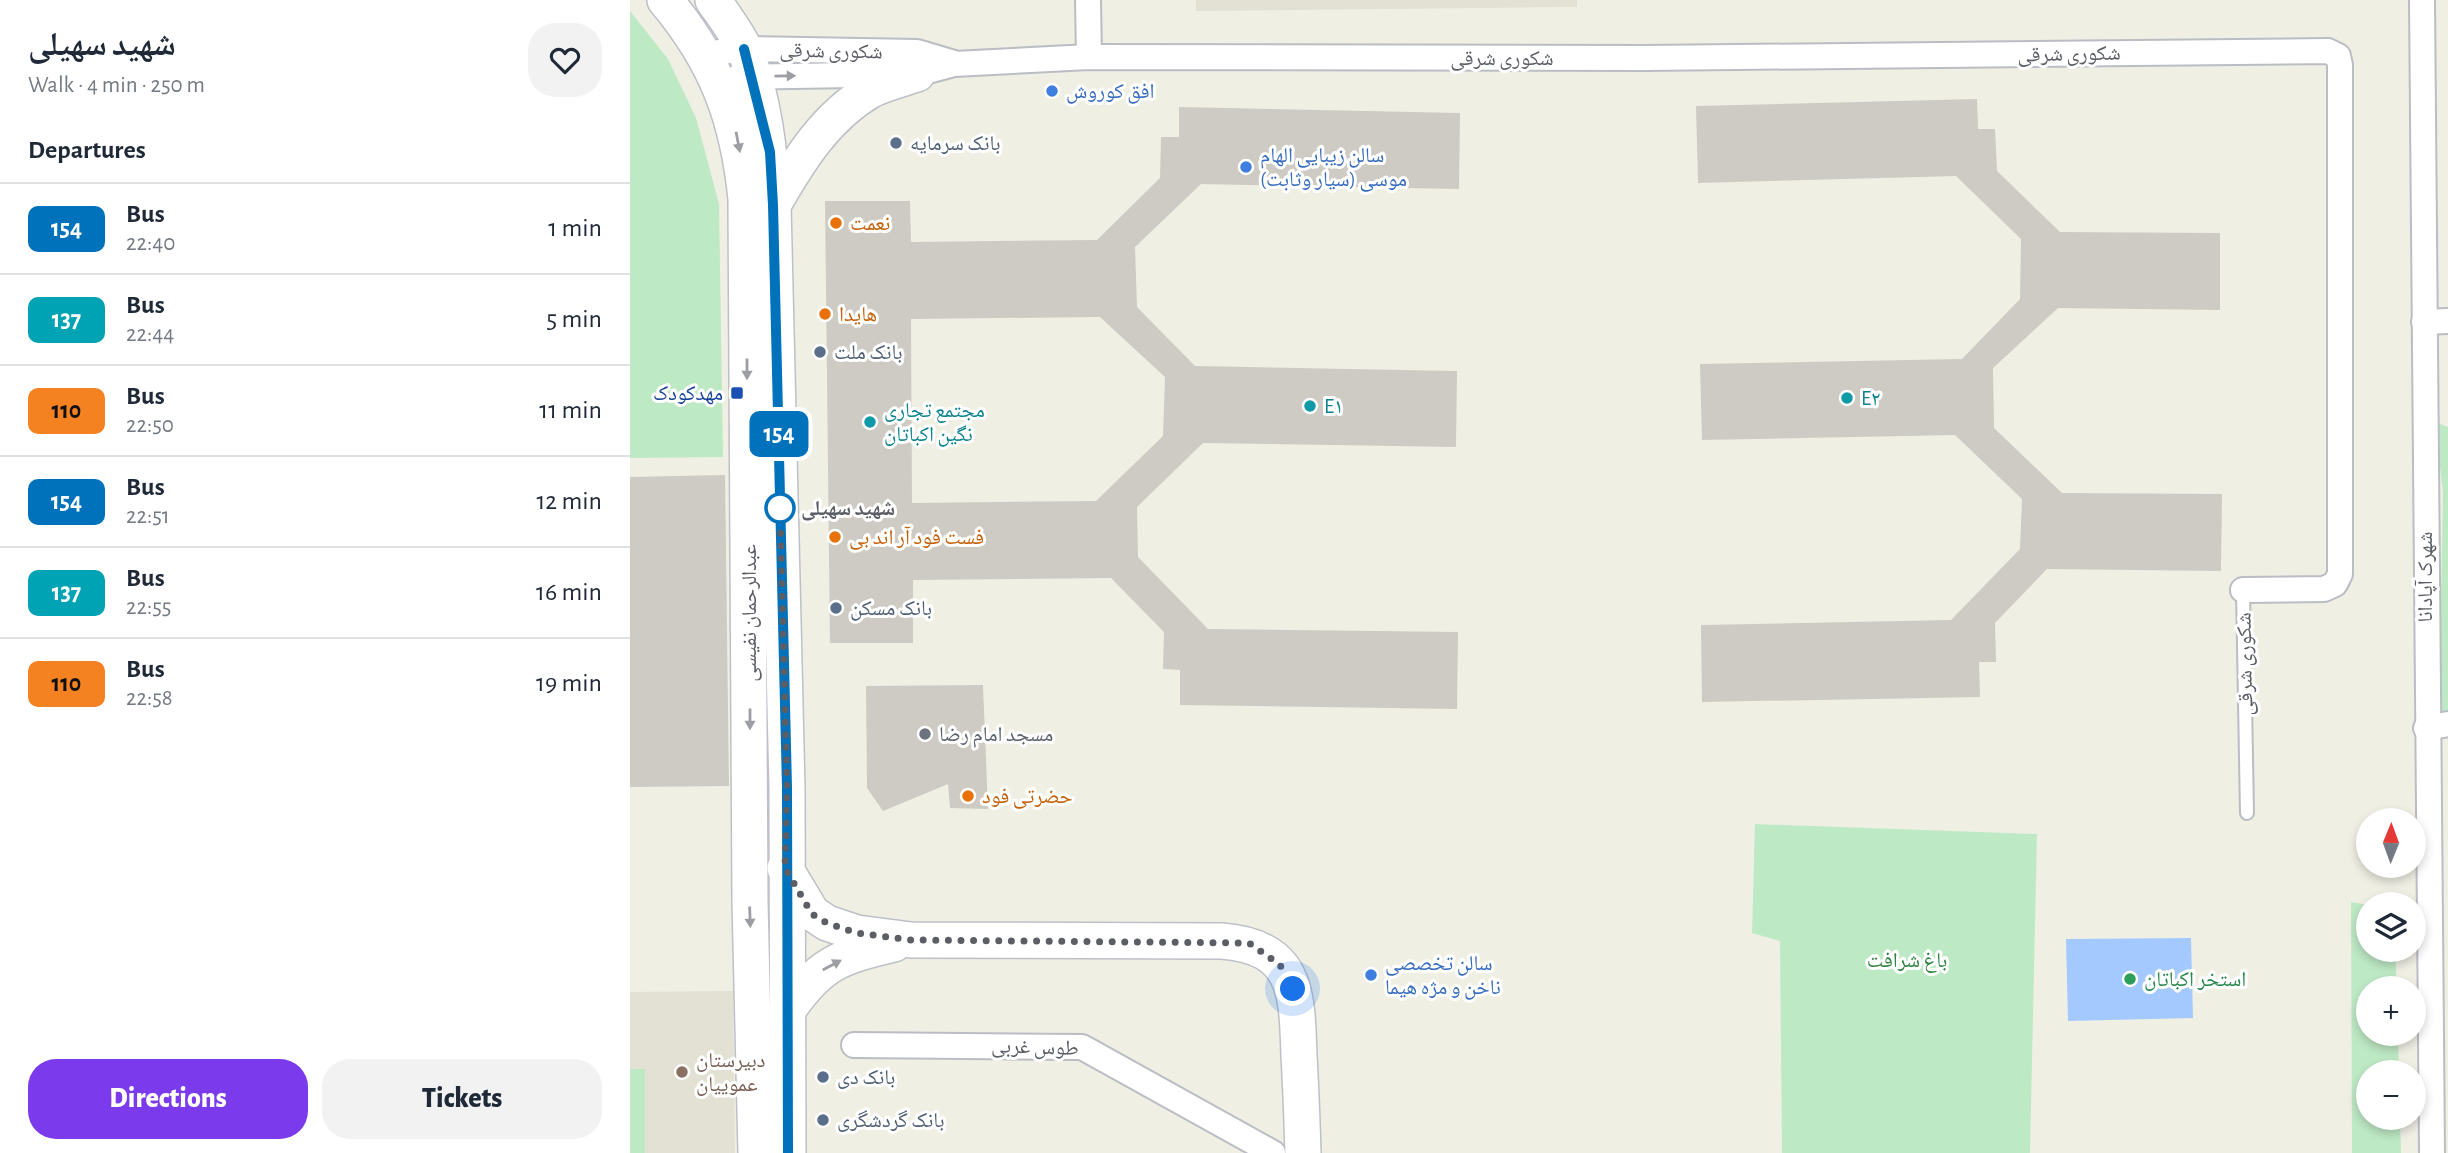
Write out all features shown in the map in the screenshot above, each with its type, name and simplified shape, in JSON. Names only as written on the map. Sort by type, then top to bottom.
[{"type":"main road","name":"عبدالرحمان نفیسی","points":[[665,0],[711,66],[734,121],[746,199],[750,902],[756,1153]]},
{"type":"main road","name":"عبدالرحمان نفیسی","points":[[713,0],[748,63],[770,152],[787,788],[785,868],[788,1153]]},
{"type":"main road","points":[[773,205],[816,135],[846,107],[873,89],[917,74]]},
{"type":"main road","points":[[785,868],[812,914],[827,923],[857,933],[911,940],[1222,941],[1249,943],[1269,954],[1287,975],[1297,1002],[1303,1153]]},
{"type":"main road","points":[[786,1013],[814,975],[831,964],[859,953],[911,940]]},
{"type":"street","points":[[1088,0],[1089,57]]},
{"type":"street","name":"شهرک آپادانا","points":[[2422,0],[2436,321],[2440,1081],[2432,1153]]},
{"type":"street","name":"شکوری شرقی","points":[[748,63],[917,74],[954,64],[1089,57],[1646,58],[2329,51],[2338,56],[2340,574],[2335,584],[2324,589],[2243,590]]},
{"type":"street","name":"شکوری شرقی","points":[[711,66],[916,52],[954,64]]},
{"type":"street","name":"طوس غربی","points":[[853,1045],[1082,1046],[1273,1153]]},
{"type":"lane","name":"شکوری شرقی","points":[[2243,590],[2247,813]]},
{"type":"shaded area","points":[[1196,0],[1577,0],[1577,7],[1196,11]]},
{"type":"shaded area","name":"دبیرستان عموییان","points":[[733,991],[735,1153],[630,1153],[630,992]]},
{"type":"green space","points":[[630,11],[668,59],[696,118],[719,204],[723,457],[630,458]]},
{"type":"green space","points":[[2435,422],[2448,427],[2448,714],[2439,716],[2443,493]]},
{"type":"green space","name":"باغ شرافت","points":[[1755,824],[2037,834],[2030,1153],[1782,1153],[1780,941],[1752,933]]},
{"type":"green space","points":[[2351,902],[2356,903],[2356,962],[2396,962],[2396,976],[2356,976],[2356,1046],[2398,1046],[2399,1060],[2356,1060],[2356,1130],[2400,1130],[2401,1153],[2352,1153]]},
{"type":"green space","points":[[630,1069],[645,1069],[645,1153],[630,1153]]},
{"type":"water","name":"استخر اکباتان","points":[[2191,938],[2193,1018],[2068,1021],[2066,939]]},
{"type":"building","name":"E۲","points":[[1977,99],[1978,129],[1995,129],[1997,171],[2060,232],[2220,233],[2220,310],[2058,308],[1993,368],[1994,428],[2062,493],[2222,494],[2221,571],[2047,569],[1995,623],[1996,662],[1979,662],[1980,697],[1702,702],[1701,625],[1951,620],[2020,549],[2022,499],[1955,435],[1702,440],[1700,364],[1962,359],[2020,299],[2021,239],[1956,176],[1698,183],[1696,106]]},
{"type":"building","name":"E۱","points":[[1179,107],[1460,113],[1459,189],[1201,184],[1135,247],[1137,307],[1195,366],[1457,371],[1456,447],[1203,443],[1137,507],[1138,557],[1208,629],[1458,632],[1457,709],[1180,705],[1180,670],[1163,669],[1164,632],[1111,578],[913,580],[913,643],[830,643],[825,201],[910,201],[911,242],[1097,240],[1160,178],[1161,137],[1179,137]],"holes":[[[1100,317],[1165,377],[1163,436],[1096,501],[912,503],[911,319]]]},
{"type":"building","points":[[725,475],[729,786],[630,787],[630,477]]},
{"type":"building","name":"مسجد امام رضا","points":[[983,685],[988,809],[950,808],[948,784],[883,811],[867,788],[866,686]]},
{"type":"bus line","name":"154","points":[[744,49],[770,152],[773,205],[787,788],[785,868],[788,1153]]},
{"type":"place","name":"افق کوروش","points":[[1052,91]]},
{"type":"place","name":"بانک سرمایه","points":[[896,143]]},
{"type":"place","name":"سالن زیبایی الهام موسی (سیار وثابت)","points":[[1246,167]]},
{"type":"place","name":"نعمت","points":[[836,223]]},
{"type":"place","name":"هایدا","points":[[825,314]]},
{"type":"place","name":"بانک ملت","points":[[820,352]]},
{"type":"place","name":"مهدکودک","points":[[737,393]]},
{"type":"place","name":"E۲","points":[[1847,398]]},
{"type":"place","name":"E۱","points":[[1310,406]]},
{"type":"place","name":"مجتمع تجاری نگین اکباتان","points":[[870,422]]},
{"type":"place","name":"شهید سهیلی","points":[[780,508]]},
{"type":"place","name":"فست فود آر اند بی","points":[[835,537]]},
{"type":"place","name":"بانک مسکن","points":[[836,608]]},
{"type":"place","name":"مسجد امام رضا","points":[[925,734]]},
{"type":"place","name":"حضرتی فود","points":[[968,796]]},
{"type":"place","name":"سالن تخصصی ناخن و مژه هیما","points":[[1371,975]]},
{"type":"place","name":"استخر اکباتان","points":[[2130,979]]},
{"type":"place","name":"دبیرستان عموییان","points":[[682,1072]]},
{"type":"place","name":"بانک دی","points":[[823,1077]]},
{"type":"place","name":"بانک گردشگری","points":[[823,1120]]},
{"type":"route","points":[[780,508],[787,788],[785,868],[812,914],[827,923],[857,933],[911,940],[1249,943],[1269,954],[1280,965],[1293,989]]}]
